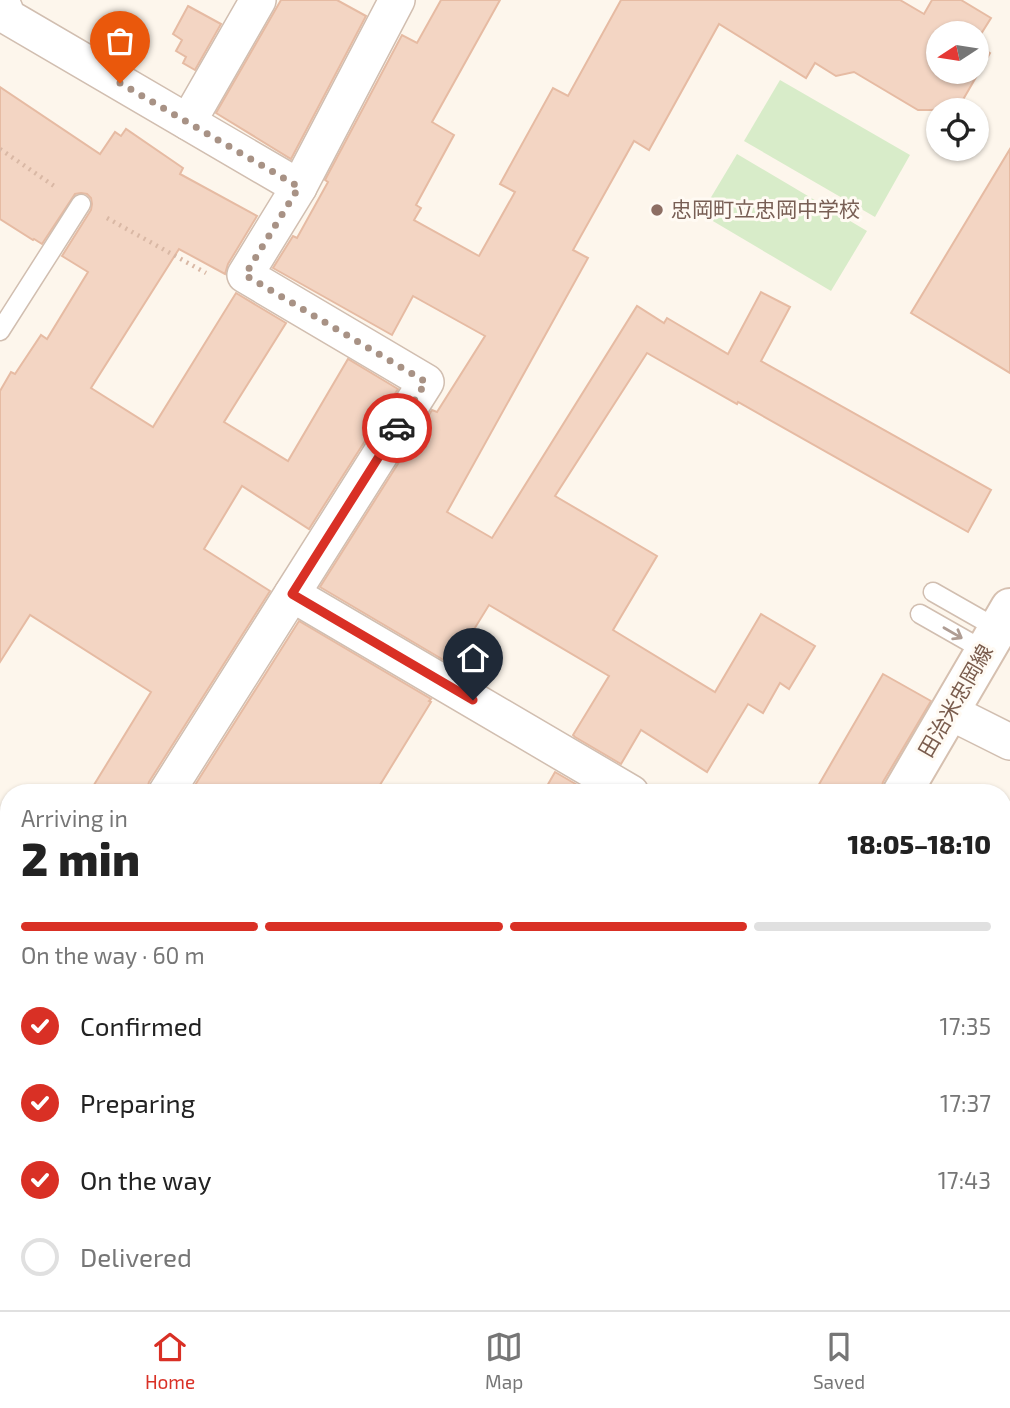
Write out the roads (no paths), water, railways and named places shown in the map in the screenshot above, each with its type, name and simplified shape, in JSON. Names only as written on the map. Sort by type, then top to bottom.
[{"type":"main road","name":"田治米忠岡線","points":[[907,784],[998,629]]},
{"type":"street","points":[[1,0],[8,17],[299,187]]},
{"type":"street","points":[[188,122],[258,0]]},
{"type":"street","points":[[172,784],[426,382],[245,275],[299,187],[397,0]]},
{"type":"street","points":[[292,594],[616,784]]},
{"type":"street","points":[[950,712],[1010,742]]},
{"type":"lane","points":[[0,331],[81,204]]},
{"type":"lane","points":[[933,592],[998,629]]},
{"type":"lane","points":[[920,614],[998,629]]},
{"type":"place","name":"忠岡町立忠岡中学校","points":[[657,210]]}]
